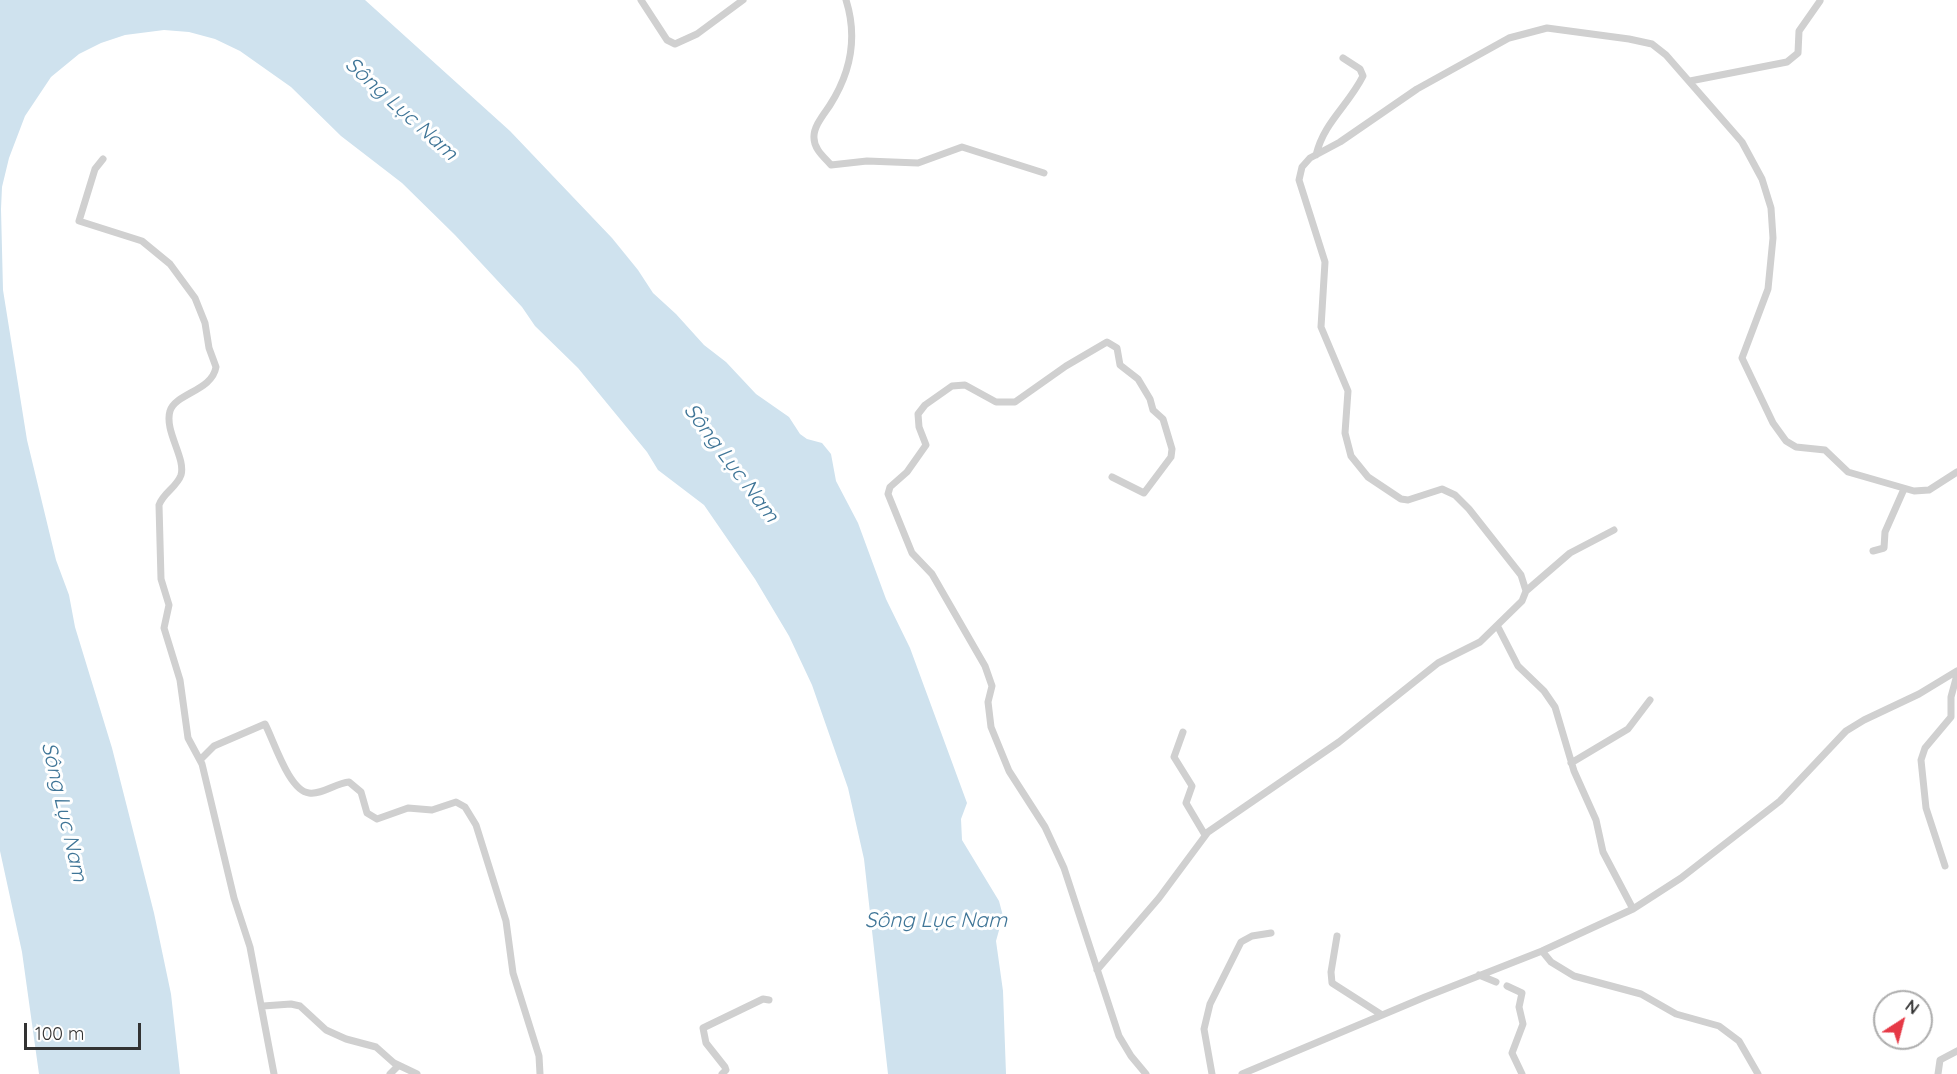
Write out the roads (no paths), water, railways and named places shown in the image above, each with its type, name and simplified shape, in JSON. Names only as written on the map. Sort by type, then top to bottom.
[{"type":"street","points":[[641,0],[667,40],[675,44],[697,34],[743,0]]},
{"type":"street","points":[[846,0],[853,25],[850,58],[841,86],[814,134],[815,145],[831,165],[867,161],[918,163],[962,147],[1044,173]]},
{"type":"street","points":[[1690,81],[1787,62],[1798,52],[1799,31],[1820,2]]},
{"type":"street","points":[[1526,591],[1521,575],[1493,537],[1455,495],[1442,489],[1408,500],[1401,499],[1368,477],[1351,456],[1345,434],[1348,391],[1321,327],[1325,262],[1299,180],[1305,164],[1316,155],[1340,142],[1417,89],[1484,50],[1533,30],[1554,29],[1645,42],[1659,49],[1690,81],[1742,142],[1762,179],[1771,208],[1773,238],[1768,289],[1742,355],[1760,399],[1782,436],[1791,444],[1825,450],[1848,472],[1904,489],[1929,490],[1957,472]]},
{"type":"street","points":[[1316,155],[1323,132],[1363,76],[1360,69],[1343,58]]},
{"type":"street","points":[[103,159],[95,169],[79,221],[142,241],[170,264],[195,298],[206,323],[209,348],[216,366],[208,382],[171,410],[172,435],[181,474],[159,505],[161,579],[170,605],[164,628],[180,680],[188,738],[200,759],[263,1006],[274,1074]]},
{"type":"street","points":[[1112,477],[1144,493],[1171,457],[1172,449],[1163,419],[1153,410],[1150,399],[1138,379],[1120,365],[1117,348],[1107,342],[1066,366],[1016,402],[996,402],[965,385],[952,386],[920,410],[917,419],[926,445],[907,472],[888,491],[912,553],[932,574],[985,666],[992,686],[988,702],[991,727],[1009,771],[1045,827],[1064,868],[1119,1036],[1131,1056],[1146,1074]]},
{"type":"street","points":[[1873,551],[1884,548],[1885,532],[1904,489]]},
{"type":"street","points":[[1097,970],[1159,898],[1205,835],[1348,736],[1438,663],[1480,642],[1498,627],[1522,601],[1526,591],[1570,554],[1614,530]]},
{"type":"street","points":[[1498,627],[1518,666],[1553,702],[1571,764],[1596,820],[1610,870],[1633,909]]},
{"type":"street","points":[[1242,1074],[1542,951],[1633,909],[1681,878],[1764,815],[1790,791],[1846,731],[1919,694],[1957,671]]},
{"type":"street","points":[[1945,866],[1926,808],[1920,760],[1925,748],[1951,717],[1951,698],[1957,675]]},
{"type":"street","points":[[1571,764],[1628,729],[1650,700]]},
{"type":"street","points":[[200,759],[214,746],[265,724],[291,778],[304,792],[314,793],[345,783],[353,784],[361,792],[367,813],[377,819],[408,808],[432,810],[453,802],[462,804],[476,825],[506,921],[511,964],[539,1056],[540,1074]]},
{"type":"street","points":[[1183,732],[1174,757],[1177,765],[1191,781],[1192,786],[1186,803],[1200,822],[1205,835]]},
{"type":"street","points":[[1212,1074],[1204,1029],[1209,1004],[1241,942],[1252,936],[1271,933]]},
{"type":"street","points":[[1337,936],[1331,972],[1332,982],[1382,1015]]},
{"type":"street","points":[[1542,951],[1551,962],[1574,976],[1641,994],[1676,1014],[1719,1026],[1739,1041],[1758,1074]]},
{"type":"street","points":[[1479,975],[1496,982]]},
{"type":"street","points":[[1507,986],[1522,993],[1519,1007],[1522,1024],[1512,1053],[1522,1074]]},
{"type":"street","points":[[722,1074],[726,1070],[725,1067],[706,1043],[703,1028],[763,999],[769,1000]]},
{"type":"street","points":[[263,1006],[291,1004],[300,1006],[326,1030],[346,1039],[376,1047],[398,1066],[417,1074]]},
{"type":"street","points":[[1938,1074],[1940,1060],[1957,1051]]},
{"type":"street","points":[[390,1074],[398,1066]]},
{"type":"water","name":"Sông Lục Nam","points":[[0,0],[365,0],[510,131],[612,238],[653,293],[704,345],[726,362],[756,394],[789,417],[800,434],[807,439],[822,443],[831,454],[836,481],[858,523],[886,599],[910,648],[967,803],[961,819],[962,840],[999,901],[1003,916],[996,941],[1003,991],[1006,1074],[888,1074],[864,859],[848,788],[812,685],[789,636],[755,579],[704,505],[658,470],[647,452],[578,368],[535,326],[522,307],[455,235],[402,183],[341,136],[291,87],[240,51],[215,39],[189,32],[164,30],[125,35],[101,43],[79,54],[51,77],[25,116],[9,158],[2,187],[3,290],[27,440],[56,560],[69,595],[75,627],[112,748],[154,913],[171,994],[180,1074],[39,1074],[22,952],[0,851]]}]
